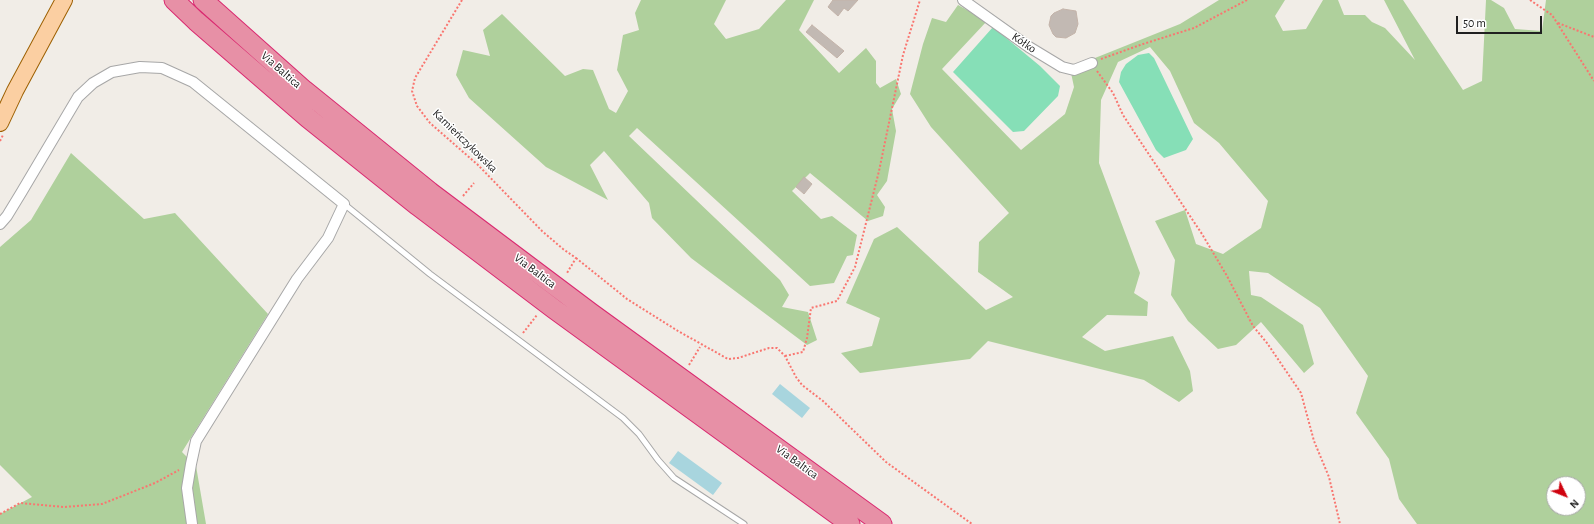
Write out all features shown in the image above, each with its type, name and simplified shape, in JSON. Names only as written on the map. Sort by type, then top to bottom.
[{"type":"highway","name":"Via Baltica","points":[[174,0],[302,113],[418,206],[554,309],[850,524]]},
{"type":"highway","name":"Via Baltica","points":[[202,0],[266,57],[374,148],[449,206],[598,318],[882,524]]},
{"type":"highway","points":[[220,0],[266,57]]},
{"type":"main road","points":[[0,123],[15,91],[64,0]]},
{"type":"main road","points":[[0,114],[15,91]]},
{"type":"street","name":"Kółko","points":[[963,0],[1029,47],[1062,67],[1074,70],[1092,64]]},
{"type":"street","points":[[0,224],[17,199],[78,97],[93,83],[112,72],[140,67],[162,68],[193,82],[344,204],[328,238],[297,279],[196,442],[187,488],[192,524]]},
{"type":"lane","points":[[344,204],[430,274],[623,418],[639,434],[658,460],[674,478],[744,524]]},
{"type":"path","name":"Kamieńczykowska","points":[[462,0],[414,78],[412,90],[417,106],[430,123],[478,165],[542,231],[627,298],[678,331],[728,359],[738,358],[769,348],[777,348],[785,356]]},
{"type":"path","points":[[920,0],[903,55],[879,171],[855,267],[837,301],[811,308],[807,338],[803,352],[785,356],[802,385],[823,401],[886,462],[972,524]]},
{"type":"path","points":[[1247,0],[1194,28],[1143,44],[1092,64],[1113,93],[1123,115],[1136,136],[1202,234],[1227,276],[1253,326],[1267,343],[1301,393],[1314,441],[1328,477],[1340,524]]},
{"type":"path","points":[[1530,0],[1552,15],[1594,82]]},
{"type":"path","points":[[1557,22],[1594,37]]},
{"type":"path","points":[[463,196],[474,183]]},
{"type":"path","points":[[567,274],[576,258]]},
{"type":"path","points":[[518,340],[537,315]]},
{"type":"path","points":[[689,364],[700,347]]},
{"type":"path","points":[[0,514],[20,503],[64,507],[102,504],[155,483],[191,464]]},
{"type":"green space","points":[[641,0],[726,0],[714,24],[726,39],[759,29],[786,0],[814,0],[799,30],[839,73],[866,48],[876,61],[876,83],[880,88],[896,79],[901,94],[892,109],[896,131],[887,181],[877,195],[885,207],[883,216],[868,221],[810,173],[792,191],[821,219],[832,216],[857,235],[853,255],[847,256],[834,283],[810,286],[637,128],[629,136],[780,280],[789,295],[782,307],[808,312],[817,340],[807,345],[691,258],[652,218],[649,203],[604,151],[590,165],[608,200],[546,167],[469,98],[456,75],[463,50],[490,56],[483,30],[502,14],[565,76],[583,69],[593,70],[609,109],[616,113],[628,91],[617,70],[623,35],[639,30],[635,13]]},
{"type":"green space","points":[[1219,0],[1285,0],[1275,16],[1283,31],[1306,29],[1323,0],[1338,0],[1344,15],[1365,15],[1372,22],[1385,28],[1415,60],[1384,0],[1403,0],[1463,90],[1482,81],[1486,0],[1491,0],[1504,8],[1515,29],[1542,31],[1546,0],[1594,0],[1594,524],[1417,524],[1399,499],[1389,459],[1356,413],[1368,376],[1320,308],[1268,273],[1249,271],[1251,295],[1261,297],[1303,325],[1314,364],[1304,373],[1261,322],[1236,345],[1218,349],[1188,321],[1171,295],[1175,260],[1155,221],[1185,210],[1196,244],[1223,254],[1261,228],[1268,201],[1219,143],[1194,123],[1170,71],[1150,47],[1118,62],[1101,100],[1099,163],[1140,273],[1134,293],[1148,302],[1147,316],[1107,315],[1082,337],[1105,351],[1173,336],[1190,371],[1193,391],[1179,402],[1144,380],[988,341],[970,359],[860,373],[841,353],[872,346],[880,318],[846,303],[874,239],[897,227],[986,310],[1013,297],[978,272],[979,242],[1009,213],[931,127],[910,94],[923,44],[932,18],[946,22],[958,5],[987,21],[942,69],[1021,150],[1065,114],[1074,87],[1070,68],[1180,24]]},
{"type":"green space","points":[[993,27],[1040,66],[1060,86],[1058,96],[1024,131],[1013,132],[953,72]]},
{"type":"green space","points":[[1149,53],[1154,58],[1193,139],[1186,150],[1164,158],[1156,150],[1119,82],[1121,72],[1126,64],[1138,55]]},
{"type":"green space","points":[[71,153],[144,219],[175,213],[268,314],[182,452],[196,466],[206,524],[0,524],[0,514],[32,497],[0,465],[0,247],[31,220]]},
{"type":"water","points":[[780,384],[810,408],[802,418],[772,394]]},
{"type":"water","points":[[678,451],[722,483],[713,495],[669,463]]},
{"type":"building","points":[[833,0],[858,0],[848,11],[844,8],[838,16],[828,7]]},
{"type":"building","points":[[1063,9],[1076,11],[1078,24],[1075,33],[1066,38],[1056,37],[1049,25],[1051,16]]},
{"type":"building","points":[[812,25],[844,51],[837,58],[806,32]]},
{"type":"building","points":[[804,177],[812,184],[804,194],[796,187]]}]
